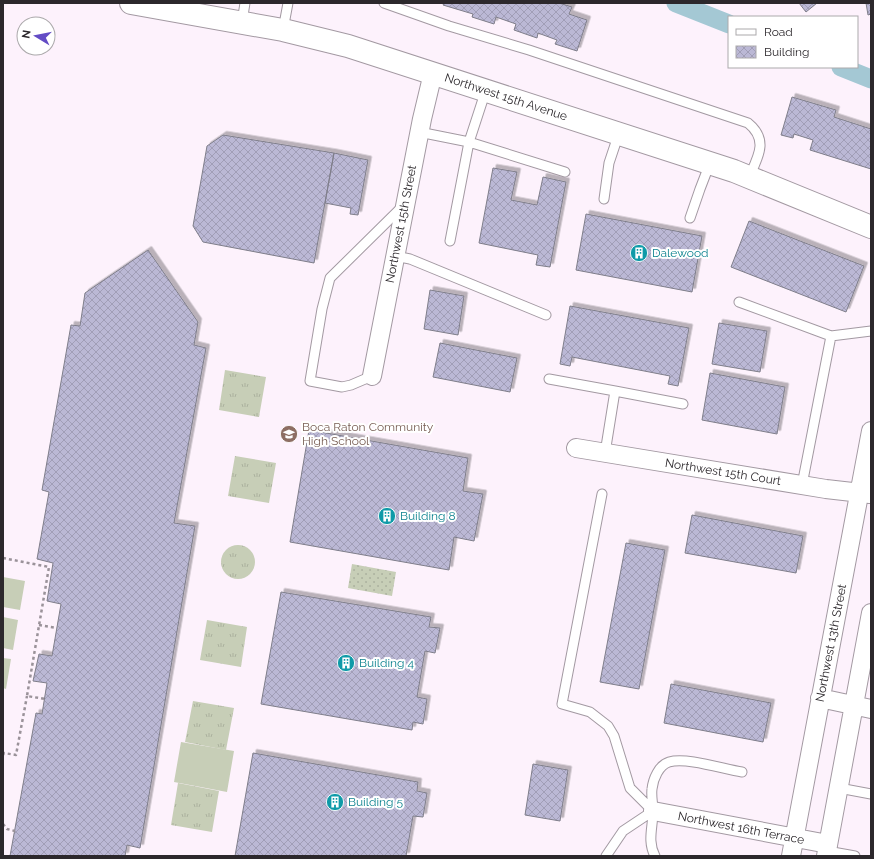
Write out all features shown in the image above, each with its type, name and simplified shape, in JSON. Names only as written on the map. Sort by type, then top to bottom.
[{"type":"street","name":"Northwest 15th Avenue","points":[[131,3],[243,12],[283,30],[348,46],[710,163],[750,177],[871,227]]},
{"type":"street","name":"Northwest 15th Street","points":[[372,376],[419,132],[434,73]]},
{"type":"street","name":"Northwest 13th Street","points":[[791,856],[820,698],[865,493],[871,431]]},
{"type":"street","name":"Northwest 15th Court","points":[[576,448],[802,485],[865,493]]},
{"type":"street","points":[[827,850],[839,788],[863,707],[871,613]]},
{"type":"street","points":[[820,698],[863,707]]},
{"type":"street","name":"Northwest 16th Terrace","points":[[653,811],[794,838],[827,850]]},
{"type":"lane","points":[[283,30],[288,3]]},
{"type":"lane","points":[[384,3],[449,26],[529,50],[748,124],[758,135],[760,142],[757,160],[750,177]]},
{"type":"lane","points":[[450,241],[469,142],[486,90]]},
{"type":"lane","points":[[419,132],[469,142],[565,172]]},
{"type":"lane","points":[[604,198],[609,163],[619,133]]},
{"type":"lane","points":[[690,218],[710,163]]},
{"type":"lane","points":[[372,376],[351,385],[342,387],[310,382],[322,309],[330,278],[406,202]]},
{"type":"lane","points":[[395,256],[410,259],[546,315]]},
{"type":"lane","points":[[739,302],[831,336],[871,331]]},
{"type":"lane","points":[[802,485],[831,336]]},
{"type":"lane","points":[[549,379],[683,404]]},
{"type":"lane","points":[[605,453],[615,391]]},
{"type":"lane","points":[[602,494],[562,704],[590,712],[608,726],[614,736],[630,788],[653,811]]},
{"type":"lane","points":[[655,856],[650,843],[653,811],[652,789],[658,772],[668,762],[687,761],[742,772]]},
{"type":"lane","points":[[839,788],[871,794]]},
{"type":"lane","points":[[606,856],[623,831],[653,811]]},
{"type":"lane","points":[[827,850],[855,856]]},
{"type":"path","points":[[3,558],[50,567],[16,755],[4,752],[3,756]]},
{"type":"path","points":[[39,625],[57,628]]},
{"type":"path","points":[[27,696],[45,699]]},
{"type":"path","points":[[3,824],[7,829],[15,831]]},
{"type":"green space","points":[[225,370],[266,377],[259,417],[219,410]]},
{"type":"green space","points":[[235,456],[276,463],[269,503],[228,496]]},
{"type":"green space","points":[[238,545],[250,550],[255,562],[250,574],[238,579],[226,574],[221,562],[226,550]]},
{"type":"green space","points":[[352,564],[396,572],[392,596],[348,588]]},
{"type":"green space","points":[[3,577],[25,581],[20,610],[3,607]]},
{"type":"green space","points":[[3,617],[18,620],[13,650],[3,648]]},
{"type":"green space","points":[[207,620],[247,627],[241,667],[200,660]]},
{"type":"green space","points":[[3,658],[11,659],[6,689],[3,688]]},
{"type":"green space","points":[[193,701],[234,708],[226,750],[185,742]]},
{"type":"green space","points":[[181,742],[234,751],[227,792],[174,782]]},
{"type":"green space","points":[[178,783],[219,791],[212,832],[171,825]]},
{"type":"building","points":[[444,3],[559,3],[572,7],[569,14],[587,20],[577,51],[555,44],[557,40],[538,33],[537,38],[514,30],[516,24],[496,17],[494,24],[472,17],[473,14],[443,5]]},
{"type":"building","points":[[799,3],[817,3],[806,12]]},
{"type":"building","points":[[866,3],[871,3],[871,14],[868,15]]},
{"type":"building","points":[[792,97],[836,110],[834,117],[871,129],[871,169],[810,150],[813,140],[794,134],[793,138],[781,135]]},
{"type":"building","points":[[223,135],[334,153],[314,263],[203,242],[193,226],[207,146]]},
{"type":"building","points":[[334,153],[368,160],[358,215],[350,214],[351,208],[325,203]]},
{"type":"building","points":[[493,168],[517,172],[511,200],[537,205],[543,177],[566,182],[550,267],[536,265],[538,255],[479,243]]},
{"type":"building","name":"Dalewood","points":[[586,214],[702,236],[692,292],[576,270]]},
{"type":"building","points":[[749,221],[864,266],[846,312],[731,267]]},
{"type":"building","points":[[148,250],[198,322],[194,345],[206,348],[174,523],[195,526],[140,848],[127,845],[125,856],[10,856],[36,713],[42,714],[47,683],[33,681],[39,654],[52,656],[61,604],[47,601],[53,563],[37,559],[49,492],[42,490],[71,325],[80,326],[85,293]]},
{"type":"building","points":[[430,290],[464,296],[458,335],[424,329]]},
{"type":"building","points":[[570,306],[689,328],[678,386],[668,384],[670,376],[572,357],[570,366],[560,364]]},
{"type":"building","points":[[719,323],[767,331],[760,372],[712,364]]},
{"type":"building","points":[[440,343],[517,358],[510,392],[433,377]]},
{"type":"building","points":[[710,373],[785,387],[777,434],[702,420]]},
{"type":"building","name":"Building 8","points":[[309,430],[468,458],[463,491],[483,494],[474,541],[454,537],[449,570],[290,542]]},
{"type":"building","points":[[692,515],[803,536],[796,573],[685,553]]},
{"type":"building","points":[[626,543],[665,550],[639,689],[600,682]]},
{"type":"building","name":"Building 4","points":[[281,592],[431,617],[429,627],[440,628],[435,653],[425,651],[417,697],[427,699],[423,724],[413,722],[412,730],[261,704]]},
{"type":"building","points":[[671,684],[771,703],[763,742],[664,723]]},
{"type":"building","name":"Building 5","points":[[253,753],[418,782],[417,791],[427,793],[423,817],[413,816],[406,856],[235,856]]},
{"type":"building","points":[[533,764],[568,770],[560,821],[525,815]]},
{"type":"waterway","points":[[676,3],[728,24]]},
{"type":"waterway","points":[[844,68],[871,79]]},
{"type":"place","name":"Dalewood","points":[[639,253]]},
{"type":"place","name":"Boca Raton Community High School","points":[[289,434]]},
{"type":"place","name":"Building 8","points":[[387,516]]},
{"type":"place","name":"Building 4","points":[[346,663]]},
{"type":"place","name":"Building 5","points":[[335,802]]}]
